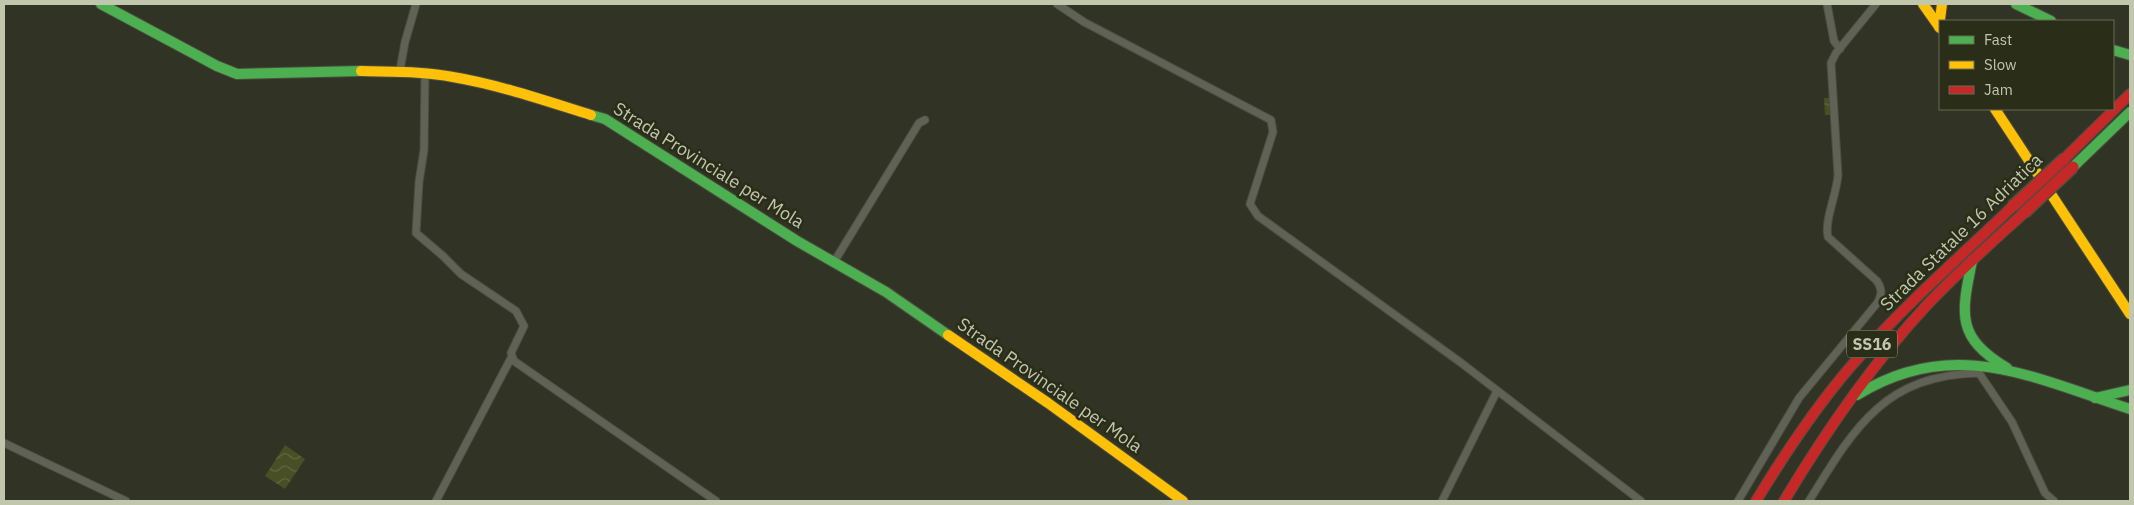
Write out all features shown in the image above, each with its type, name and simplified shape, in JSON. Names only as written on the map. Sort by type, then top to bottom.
[{"type":"main road","name":"Strada Provinciale per Mola","points":[[101,4],[217,66],[238,74],[400,70],[454,77],[605,118],[796,242],[886,292],[1048,403],[1183,501]]},
{"type":"main road","points":[[1923,4],[1939,27]]},
{"type":"main road","points":[[1941,20],[1942,4]]},
{"type":"main road","points":[[2016,4],[2049,20]]},
{"type":"main road","points":[[2114,50],[2130,55]]},
{"type":"main road","name":"Strada Statale 16 Adriatica","points":[[2114,107],[2130,94]]},
{"type":"main road","points":[[1996,110],[2130,314]]},
{"type":"main road","name":"Strada Statale 16 Adriatica","points":[[1756,501],[1796,437],[1860,357],[1902,312],[2065,158],[2108,112]]},
{"type":"main road","name":"Strada Statale 16 Adriatica","points":[[1784,501],[1826,432],[1909,325],[1972,261],[2130,112]]},
{"type":"main road","points":[[1972,261],[1964,320],[1968,333],[1981,351],[2012,371]]},
{"type":"main road","points":[[1851,399],[1875,384],[1914,368],[1956,363],[2012,371],[2130,409]]},
{"type":"main road","points":[[2094,398],[2128,388]]},
{"type":"street","points":[[400,70],[405,42],[416,4]]},
{"type":"street","points":[[1057,4],[1084,22],[1272,120],[1273,132],[1250,204],[1253,211],[1409,324],[1641,501]]},
{"type":"street","points":[[1827,4],[1834,41],[1840,49]]},
{"type":"street","points":[[1738,501],[1799,398],[1878,302],[1881,295],[1882,288],[1877,281],[1828,236],[1826,229],[1837,189],[1838,175],[1832,63],[1840,49],[1876,4]]},
{"type":"street","points":[[425,73],[424,150],[419,182],[416,233],[444,256],[461,274],[516,311],[524,326],[512,349],[511,358],[436,501]]},
{"type":"street","points":[[834,262],[919,123],[925,120]]},
{"type":"street","points":[[511,358],[716,501]]},
{"type":"street","points":[[1809,501],[1869,414],[1894,394],[1923,381],[1945,375],[1978,373],[2012,422],[2045,492],[2054,501]]},
{"type":"street","points":[[1442,501],[1498,391]]},
{"type":"street","points":[[4,443],[126,501]]},
{"type":"water","points":[[1824,98],[1830,98],[1831,115],[1825,115]]},
{"type":"water","points":[[285,445],[305,459],[285,489],[265,476]]},
{"type":"traffic: fast","points":[[101,4],[217,66],[237,74],[361,71]]},
{"type":"traffic: fast","points":[[2016,4],[2049,20]]},
{"type":"traffic: fast","points":[[2114,50],[2130,55]]},
{"type":"traffic: fast","points":[[2073,167],[2130,112]]},
{"type":"traffic: fast","points":[[591,115],[605,119],[797,241],[886,292],[948,335]]},
{"type":"traffic: fast","points":[[1972,261],[1966,296],[1966,323],[1978,346],[1990,357],[2007,368]]},
{"type":"traffic: fast","points":[[1857,395],[1892,377],[1927,368],[1960,365],[1994,368],[2027,375],[2130,409]]},
{"type":"traffic: fast","points":[[2095,398],[2130,390]]},
{"type":"traffic: slow","points":[[1923,4],[1939,27]]},
{"type":"traffic: slow","points":[[1940,20],[1942,4]]},
{"type":"traffic: slow","points":[[361,71],[407,72],[471,80],[591,115]]},
{"type":"traffic: slow","points":[[1996,110],[2130,314]]},
{"type":"traffic: slow","points":[[948,335],[1048,403],[1183,501]]},
{"type":"traffic: jam","points":[[2114,110],[2130,94]]},
{"type":"traffic: jam","points":[[2065,158],[2114,110]]},
{"type":"traffic: jam","points":[[2012,207],[2065,158]]},
{"type":"traffic: jam","points":[[2024,213],[2073,167]]},
{"type":"traffic: jam","points":[[1756,501],[1805,426],[1845,373],[1896,317],[2012,207]]},
{"type":"traffic: jam","points":[[1784,501],[1833,424],[1887,351],[1939,293],[2024,213]]}]
